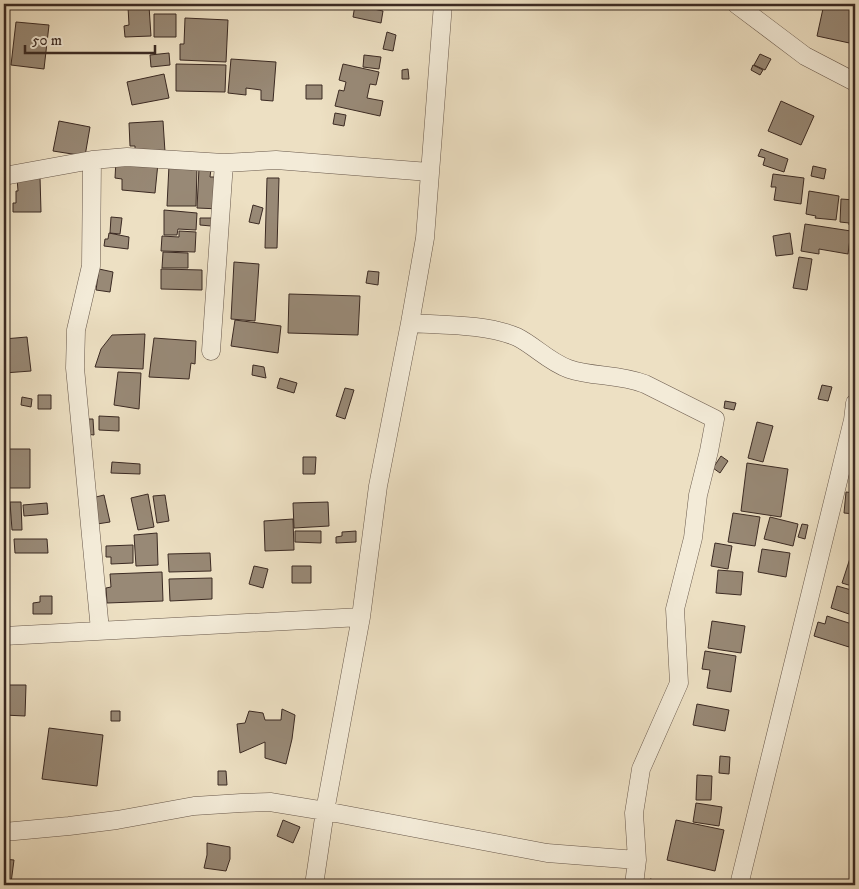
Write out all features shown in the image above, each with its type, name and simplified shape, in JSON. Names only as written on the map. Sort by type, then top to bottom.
[{"type":"street","points":[[314,885],[325,811],[360,617],[378,486],[425,238],[443,4]]},
{"type":"street","points":[[736,4],[805,56],[855,82]]},
{"type":"street","points":[[4,176],[92,160],[127,157],[224,163],[276,160],[429,172]]},
{"type":"street","points":[[92,160],[91,266],[76,330],[75,368],[100,630]]},
{"type":"street","points":[[211,351],[224,163]]},
{"type":"street","points":[[410,323],[487,328],[505,333],[533,346],[550,360],[562,366],[580,372],[635,380],[715,419],[698,495],[693,538],[675,609],[679,683],[641,769],[634,813],[637,860],[634,885]]},
{"type":"street","points":[[738,885],[853,420],[855,403]]},
{"type":"street","points":[[4,636],[360,617]]},
{"type":"street","points":[[4,832],[117,820],[194,806],[270,802],[546,853],[637,860]]},
{"type":"building","points":[[67,4],[78,4],[78,8],[67,6]]},
{"type":"building","points":[[824,4],[855,4],[854,44],[817,36]]},
{"type":"building","points":[[355,5],[383,11],[381,23],[353,17]]},
{"type":"building","points":[[149,6],[151,36],[125,37],[124,26],[129,25],[128,7]]},
{"type":"building","points":[[154,14],[176,14],[176,37],[154,37]]},
{"type":"building","points":[[185,18],[228,20],[226,62],[180,60],[180,44],[184,44]]},
{"type":"building","points":[[16,22],[49,25],[44,69],[11,65]]},
{"type":"building","points":[[387,32],[396,35],[393,51],[383,49]]},
{"type":"building","points":[[169,53],[170,65],[151,67],[150,55]]},
{"type":"building","points":[[760,54],[771,59],[765,70],[754,65]]},
{"type":"building","points":[[364,55],[381,57],[379,69],[363,67]]},
{"type":"building","points":[[231,59],[276,62],[273,101],[261,100],[261,90],[246,88],[246,95],[228,93]]},
{"type":"building","points":[[176,64],[226,65],[225,92],[176,91]]},
{"type":"building","points":[[343,64],[379,72],[376,85],[370,84],[367,98],[383,101],[380,116],[335,106],[339,90],[344,91],[346,82],[339,80]]},
{"type":"building","points":[[753,65],[763,70],[760,75],[751,70]]},
{"type":"building","points":[[408,69],[409,79],[402,79],[402,70]]},
{"type":"building","points":[[164,74],[169,98],[132,105],[127,82]]},
{"type":"building","points":[[306,85],[322,85],[322,99],[306,99]]},
{"type":"building","points":[[781,101],[814,116],[801,145],[768,131]]},
{"type":"building","points":[[335,113],[346,115],[344,126],[333,124]]},
{"type":"building","points":[[59,121],[90,127],[85,156],[53,151]]},
{"type":"building","points":[[163,121],[165,152],[135,154],[135,146],[130,146],[129,123]]},
{"type":"building","points":[[761,149],[788,159],[784,172],[763,165],[765,158],[758,156]]},
{"type":"building","points":[[116,160],[158,163],[155,193],[122,190],[122,179],[115,178]]},
{"type":"building","points":[[169,165],[197,166],[196,206],[167,206]]},
{"type":"building","points":[[813,166],[826,169],[824,179],[811,176]]},
{"type":"building","points":[[199,168],[211,169],[210,177],[221,177],[220,209],[197,208]]},
{"type":"building","points":[[773,174],[804,178],[801,204],[774,200],[776,187],[771,187]]},
{"type":"building","points":[[40,177],[41,212],[13,212],[13,203],[16,203],[16,191],[18,191],[17,178]]},
{"type":"building","points":[[267,178],[279,178],[277,248],[265,248]]},
{"type":"building","points":[[809,191],[839,196],[836,220],[815,218],[816,216],[806,214]]},
{"type":"building","points":[[841,199],[855,200],[855,225],[840,222]]},
{"type":"building","points":[[253,205],[263,208],[259,224],[249,222]]},
{"type":"building","points":[[164,210],[197,213],[196,230],[178,229],[177,235],[164,235]]},
{"type":"building","points":[[111,217],[122,218],[120,234],[110,233]]},
{"type":"building","points":[[200,218],[212,218],[211,226],[200,225]]},
{"type":"building","points":[[805,224],[851,231],[848,254],[819,249],[819,254],[801,251]]},
{"type":"building","points":[[179,231],[196,232],[195,252],[161,251],[162,236],[179,237]]},
{"type":"building","points":[[109,233],[129,237],[128,249],[104,246],[105,239],[108,239]]},
{"type":"building","points":[[790,233],[793,254],[776,256],[773,236]]},
{"type":"building","points":[[163,252],[188,253],[188,268],[162,268]]},
{"type":"building","points":[[799,257],[812,259],[807,290],[793,288]]},
{"type":"building","points":[[234,262],[259,264],[255,321],[231,319]]},
{"type":"building","points":[[99,269],[113,272],[110,292],[96,290]]},
{"type":"building","points":[[161,269],[202,270],[202,290],[161,289]]},
{"type":"building","points":[[368,271],[379,272],[378,285],[366,283]]},
{"type":"building","points":[[289,294],[360,296],[358,335],[288,333]]},
{"type":"building","points":[[235,320],[281,326],[278,353],[231,346]]},
{"type":"building","points":[[145,334],[143,369],[95,367],[101,349],[112,335]]},
{"type":"building","points":[[27,337],[31,371],[4,373],[4,339]]},
{"type":"building","points":[[154,338],[196,341],[195,364],[191,363],[189,379],[149,377]]},
{"type":"building","points":[[253,365],[264,367],[266,378],[252,375]]},
{"type":"building","points":[[118,372],[141,373],[139,409],[114,405]]},
{"type":"building","points":[[280,378],[297,383],[294,393],[277,388]]},
{"type":"building","points":[[822,385],[832,387],[828,401],[818,399]]},
{"type":"building","points":[[345,388],[354,390],[345,419],[336,416]]},
{"type":"building","points":[[38,395],[51,395],[51,409],[38,409]]},
{"type":"building","points":[[22,397],[32,399],[31,407],[21,405]]},
{"type":"building","points":[[725,401],[736,403],[734,410],[724,408]]},
{"type":"building","points":[[99,416],[119,417],[119,431],[99,430]]},
{"type":"building","points":[[87,419],[93,419],[94,435],[85,434]]},
{"type":"building","points":[[757,422],[773,426],[763,462],[748,458]]},
{"type":"building","points":[[5,449],[30,449],[30,488],[5,488]]},
{"type":"building","points":[[721,456],[728,461],[720,473],[713,468]]},
{"type":"building","points":[[303,457],[316,457],[315,474],[303,474]]},
{"type":"building","points":[[112,462],[140,464],[140,474],[111,473]]},
{"type":"building","points":[[747,463],[788,469],[781,517],[741,511]]},
{"type":"building","points":[[846,492],[855,493],[855,514],[844,513]]},
{"type":"building","points":[[148,494],[154,527],[138,530],[131,498]]},
{"type":"building","points":[[104,495],[110,522],[97,524],[92,498]]},
{"type":"building","points":[[165,495],[169,521],[157,523],[153,496]]},
{"type":"building","points":[[10,502],[21,502],[22,530],[12,530]]},
{"type":"building","points":[[328,502],[329,526],[294,528],[293,503]]},
{"type":"building","points":[[47,503],[48,514],[24,516],[23,505]]},
{"type":"building","points":[[733,513],[760,517],[755,546],[728,542]]},
{"type":"building","points":[[770,517],[798,524],[793,546],[764,539]]},
{"type":"building","points":[[293,519],[294,550],[265,551],[264,521]]},
{"type":"building","points":[[802,524],[808,525],[805,539],[798,537]]},
{"type":"building","points":[[295,531],[321,531],[321,543],[295,542]]},
{"type":"building","points":[[356,531],[356,542],[336,543],[336,537],[342,536],[342,532]]},
{"type":"building","points":[[157,533],[158,565],[136,566],[134,535]]},
{"type":"building","points":[[14,539],[47,539],[48,553],[15,553]]},
{"type":"building","points":[[715,543],[732,546],[728,569],[711,566]]},
{"type":"building","points":[[133,545],[133,563],[111,564],[111,557],[106,557],[106,546]]},
{"type":"building","points":[[855,547],[855,587],[842,583]]},
{"type":"building","points":[[762,549],[790,553],[786,577],[758,572]]},
{"type":"building","points":[[210,553],[211,571],[169,572],[168,554]]},
{"type":"building","points":[[254,566],[268,569],[263,588],[249,584]]},
{"type":"building","points":[[292,566],[311,566],[311,583],[292,583]]},
{"type":"building","points":[[718,570],[743,572],[741,595],[716,593]]},
{"type":"building","points":[[162,572],[163,601],[107,603],[106,588],[111,587],[110,574]]},
{"type":"building","points":[[212,578],[212,599],[170,601],[169,579]]},
{"type":"building","points":[[837,586],[855,591],[855,616],[831,608]]},
{"type":"building","points":[[40,596],[52,596],[52,614],[33,614],[33,603],[40,602]]},
{"type":"building","points":[[827,616],[855,625],[849,647],[814,636],[818,622],[825,624]]},
{"type":"building","points":[[712,621],[745,626],[741,653],[708,648]]},
{"type":"building","points":[[705,651],[736,656],[731,692],[707,688],[710,670],[702,669]]},
{"type":"building","points":[[4,679],[9,679],[9,685],[26,685],[25,716],[4,715]]},
{"type":"building","points":[[697,704],[729,710],[725,731],[693,725]]},
{"type":"building","points":[[282,709],[295,715],[286,764],[265,758],[265,742],[240,753],[237,724],[245,723],[249,711],[263,713],[265,720],[281,720]]},
{"type":"building","points":[[111,711],[120,711],[120,721],[111,721]]},
{"type":"building","points":[[4,724],[8,724],[7,758],[4,758]]},
{"type":"building","points":[[49,728],[103,735],[97,786],[42,779]]},
{"type":"building","points":[[720,756],[730,757],[729,774],[719,773]]},
{"type":"building","points":[[218,771],[226,771],[227,785],[218,785]]},
{"type":"building","points":[[697,775],[712,776],[711,800],[696,800]]},
{"type":"building","points":[[696,803],[722,807],[719,826],[693,822]]},
{"type":"building","points":[[283,820],[300,827],[293,843],[277,836]]},
{"type":"building","points":[[676,820],[724,830],[715,871],[667,860]]},
{"type":"building","points":[[851,820],[855,821],[855,838],[852,837]]},
{"type":"building","points":[[207,843],[230,847],[230,859],[226,871],[204,868]]},
{"type":"building","points":[[4,859],[14,860],[11,883],[4,882]]},
{"type":"building","points":[[650,879],[668,883],[668,885],[648,885]]}]
